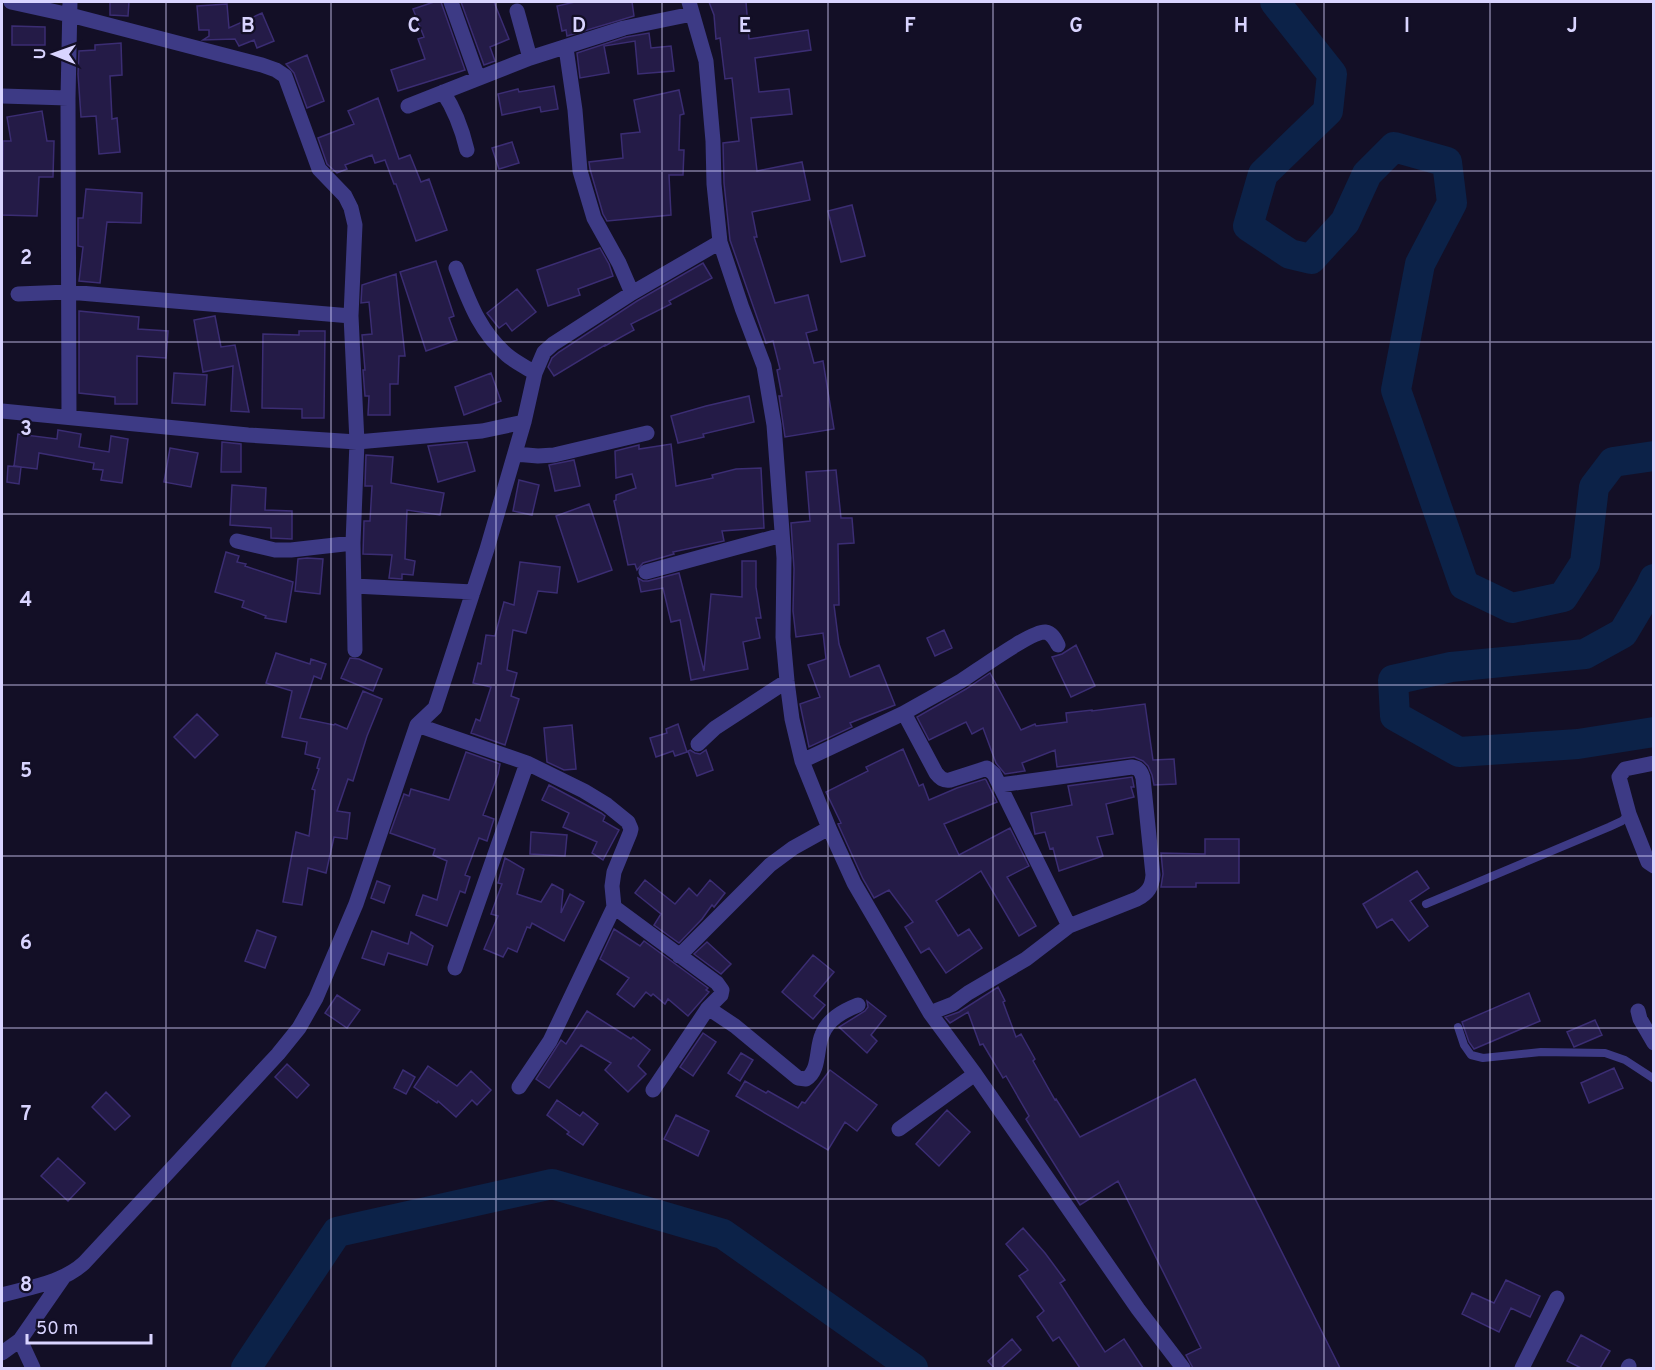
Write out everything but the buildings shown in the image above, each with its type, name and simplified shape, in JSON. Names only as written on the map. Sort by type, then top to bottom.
[{"type":"street","points":[[11,2],[70,8],[262,65],[285,76],[319,169],[345,196],[355,225],[351,316],[357,442],[353,543],[355,650]]},
{"type":"street","points":[[452,2],[478,78]]},
{"type":"street","points":[[69,417],[70,8]]},
{"type":"street","points":[[408,106],[530,58],[690,8],[706,61],[720,243],[764,366],[774,424],[784,558],[783,637],[792,719],[802,761],[854,883],[930,1013],[1138,1309],[1183,1368]]},
{"type":"street","points":[[517,11],[530,58]]},
{"type":"street","points":[[566,48],[575,110],[580,171],[594,218],[619,263],[632,293]]},
{"type":"street","points":[[443,92],[453,107],[467,150]]},
{"type":"street","points":[[2,96],[68,98]]},
{"type":"street","points":[[2,1295],[63,1278],[74,1272],[278,1054],[299,1028],[316,998],[356,904],[417,725],[435,708],[515,454],[535,373],[544,352],[632,293],[720,243]]},
{"type":"street","points":[[456,268],[473,311],[485,332],[508,356],[535,373]]},
{"type":"street","points":[[18,294],[68,292],[351,316]]},
{"type":"street","points":[[2,411],[248,435],[357,442],[483,431],[524,422]]},
{"type":"street","points":[[515,454],[554,455],[647,433]]},
{"type":"street","points":[[646,572],[782,535]]},
{"type":"street","points":[[237,541],[275,550],[353,543]]},
{"type":"street","points":[[354,586],[473,592]]},
{"type":"street","points":[[802,761],[904,712],[963,680],[1038,633],[1052,635],[1058,645]]},
{"type":"street","points":[[698,744],[715,728],[787,681]]},
{"type":"street","points":[[904,712],[940,778],[950,780],[987,768],[994,774],[1069,926]]},
{"type":"street","points":[[417,725],[527,763],[607,805],[628,822],[631,829],[614,872],[612,886],[614,907],[550,1041],[519,1088]]},
{"type":"street","points":[[455,968],[527,763]]},
{"type":"street","points":[[1653,763],[1625,769],[1619,777],[1629,814],[1648,862],[1653,866]]},
{"type":"street","points":[[930,1013],[953,1005],[968,993],[1026,959],[1069,926],[1137,899],[1152,887],[1153,875],[1141,772],[1138,768],[1000,785]]},
{"type":"street","points":[[679,956],[770,865],[793,848],[829,828]]},
{"type":"street","points":[[614,907],[717,983],[722,990],[721,995],[708,1008],[653,1090]]},
{"type":"street","points":[[708,1008],[735,1026],[798,1078],[806,1079],[813,1073],[821,1035],[828,1025],[836,1017],[858,1005]]},
{"type":"street","points":[[1638,1011],[1653,1043]]},
{"type":"street","points":[[899,1129],[975,1074]]},
{"type":"street","points":[[2,1353],[20,1340],[63,1278]]},
{"type":"street","points":[[1522,1368],[1557,1298]]},
{"type":"street","points":[[20,1340],[33,1368]]},
{"type":"lane","points":[[1426,904],[1609,827],[1622,821],[1629,814]]},
{"type":"lane","points":[[1458,1027],[1464,1045],[1472,1055],[1483,1058],[1541,1052],[1605,1053],[1625,1060],[1653,1079]]},
{"type":"waterway","points":[[1275,2],[1332,74],[1328,111],[1263,174],[1248,226],[1290,254],[1311,259],[1345,222],[1367,174],[1394,147],[1447,162],[1452,203],[1420,264],[1396,390],[1464,585],[1512,608],[1563,597],[1585,563],[1594,487],[1613,462],[1654,456]]},
{"type":"waterway","points":[[1654,579],[1623,633],[1585,654],[1451,667],[1393,680],[1395,716],[1459,752],[1578,744],[1654,732]]},
{"type":"waterway","points":[[246,1368],[337,1232],[552,1184],[723,1234],[913,1368]]}]
